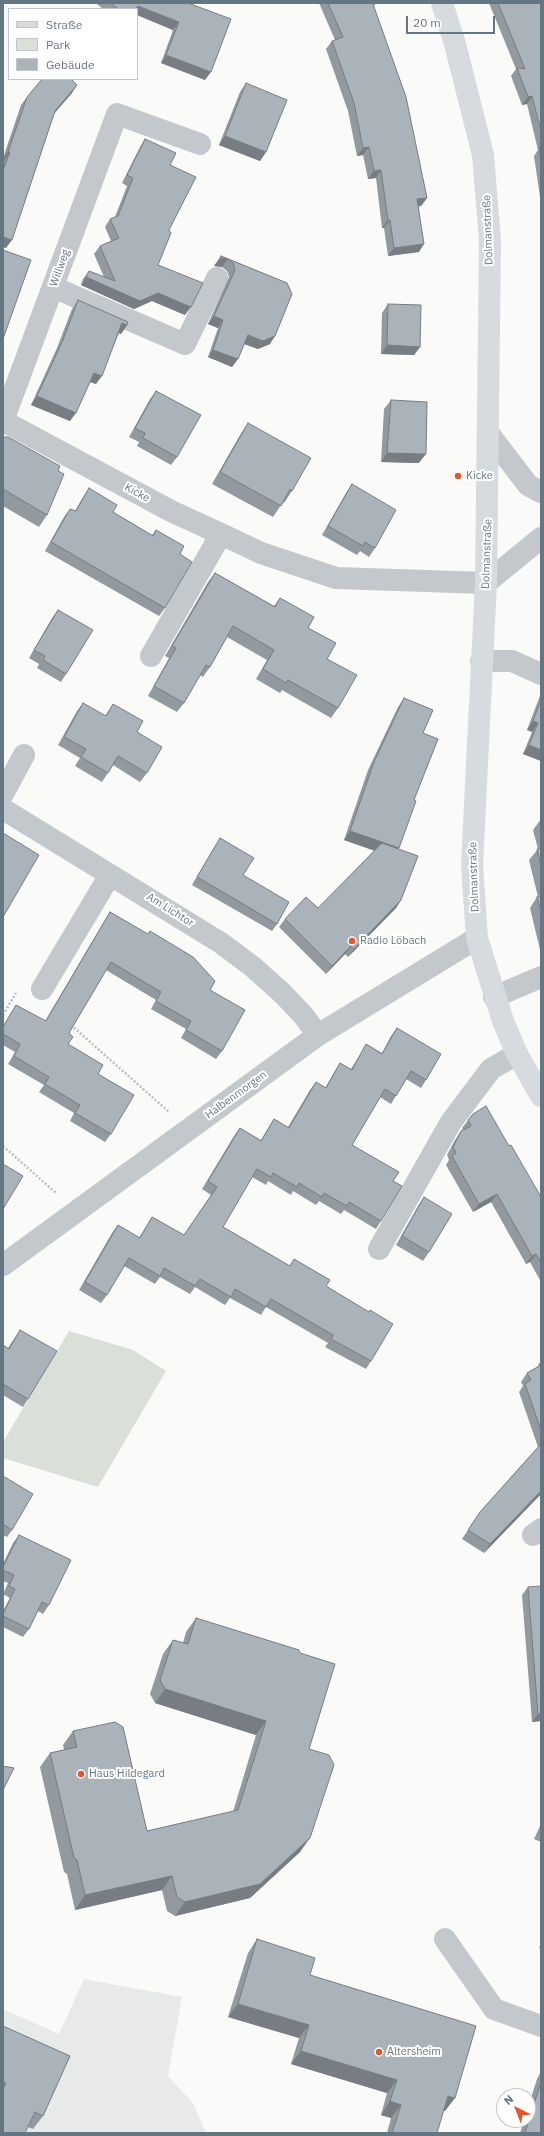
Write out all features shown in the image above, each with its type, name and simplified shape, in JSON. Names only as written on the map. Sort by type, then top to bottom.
[{"type":"main road","name":"Dolmanstraße","points":[[442,3],[455,44],[483,154],[490,240],[489,434],[486,583],[472,865],[477,938],[494,997],[517,1054],[541,1096]]},
{"type":"street","name":"Willweg","points":[[3,421],[117,114],[200,144]]},
{"type":"street","points":[[53,287],[185,344],[217,278]]},
{"type":"street","name":"Kicke","points":[[3,421],[171,511],[261,553],[336,578],[486,583]]},
{"type":"street","points":[[489,434],[528,484],[541,492]]},
{"type":"street","points":[[151,656],[221,534]]},
{"type":"street","points":[[486,583],[541,538]]},
{"type":"street","points":[[481,661],[512,661],[541,674]]},
{"type":"street","points":[[3,794],[24,755]]},
{"type":"street","name":"Am Lichtor","points":[[3,809],[221,943],[246,962],[287,999],[318,1035]]},
{"type":"street","points":[[33,992],[110,875]]},
{"type":"street","name":"Halbenmorgen","points":[[3,1265],[318,1035],[477,938]]},
{"type":"street","points":[[494,997],[541,977]]},
{"type":"street","points":[[379,1249],[451,1122],[491,1069],[517,1054]]},
{"type":"street","points":[[445,1939],[494,2010],[541,2026]]},
{"type":"path","points":[[3,1015],[17,992],[33,992]]},
{"type":"path","points":[[70,1025],[177,1118],[186,1131]]},
{"type":"path","points":[[3,1146],[53,1191],[74,1213]]},
{"type":"shaded area","points":[[84,1979],[182,1997],[168,2076],[193,2103],[206,2133],[3,2133],[3,2009],[59,2034]]},
{"type":"green space","points":[[69,1331],[133,1350],[166,1371],[98,1487],[3,1458],[3,1442]]},
{"type":"building","points":[[111,3],[188,3],[231,19],[211,72],[166,55],[179,22],[138,6],[136,8],[117,8]]},
{"type":"building","points":[[328,3],[375,3],[373,4],[406,97],[427,198],[417,199],[424,244],[394,248],[390,220],[388,220],[381,170],[374,171],[369,147],[363,148],[354,103],[332,41],[343,37]]},
{"type":"building","points":[[498,3],[541,3],[541,131],[532,96],[528,97],[517,68],[525,69]]},
{"type":"building","points":[[41,80],[72,80],[77,85],[55,111],[12,240],[3,237],[3,170],[27,97]]},
{"type":"building","points":[[246,83],[287,100],[266,152],[225,136]]},
{"type":"building","points":[[145,139],[176,153],[170,165],[196,177],[169,230],[171,233],[158,265],[203,283],[191,307],[158,293],[140,301],[86,277],[89,271],[115,281],[100,246],[119,238],[110,219],[118,216],[133,178],[127,175]]},
{"type":"building","points":[[539,148],[541,148],[541,161]]},
{"type":"building","points":[[3,250],[31,260],[3,339]]},
{"type":"building","points":[[221,256],[287,283],[292,294],[275,336],[263,341],[248,335],[238,359],[213,350],[223,320],[214,316],[235,270],[233,263],[228,259],[220,258]]},
{"type":"building","points":[[78,300],[128,322],[127,325],[122,323],[102,376],[94,373],[76,413],[37,396],[63,340]]},
{"type":"building","points":[[388,304],[421,305],[420,347],[387,345]]},
{"type":"building","points":[[156,391],[201,415],[177,457],[143,438],[145,433],[135,428]]},
{"type":"building","points":[[391,400],[427,402],[426,454],[387,453]]},
{"type":"building","points":[[248,423],[311,458],[292,491],[290,489],[281,506],[220,472]]},
{"type":"building","points":[[3,437],[8,437],[60,466],[58,471],[64,474],[47,515],[3,489]]},
{"type":"building","points":[[352,484],[396,510],[375,548],[365,542],[363,546],[328,526]]},
{"type":"building","points":[[89,488],[117,505],[113,512],[153,536],[156,530],[184,546],[180,554],[192,562],[165,608],[51,542],[70,509],[76,511]]},
{"type":"building","points":[[215,573],[275,607],[280,598],[314,617],[308,628],[336,643],[327,659],[357,675],[338,708],[288,680],[286,683],[263,669],[274,650],[233,626],[210,667],[206,665],[184,703],[154,686],[176,648],[172,646]]},
{"type":"building","points":[[58,610],[93,630],[66,674],[43,660],[45,656],[34,650]]},
{"type":"building","points":[[404,698],[433,710],[423,733],[438,739],[414,800],[416,801],[399,848],[350,831],[374,762]]},
{"type":"building","points":[[541,700],[541,750],[529,745],[538,723],[533,721]]},
{"type":"building","points":[[83,703],[106,716],[113,704],[143,721],[137,732],[162,747],[147,773],[118,756],[108,773],[81,757],[86,749],[64,737]]},
{"type":"building","points":[[3,833],[39,855],[3,917]]},
{"type":"building","points":[[220,838],[254,858],[243,875],[289,902],[277,924],[197,877]]},
{"type":"building","points":[[382,843],[418,856],[401,900],[354,949],[351,946],[332,966],[285,919],[306,897],[318,908]]},
{"type":"building","points":[[541,848],[541,866],[537,849]]},
{"type":"building","points":[[537,897],[541,897],[541,912]]},
{"type":"building","points":[[110,912],[148,934],[150,931],[193,957],[215,981],[210,990],[245,1010],[222,1051],[186,1030],[191,1021],[156,1001],[161,992],[111,962],[69,1033],[73,1037],[68,1044],[103,1065],[98,1074],[134,1095],[111,1134],[75,1113],[80,1105],[45,1084],[49,1077],[14,1056],[20,1044],[3,1034],[3,1027],[16,1005],[46,1021]]},
{"type":"building","points":[[397,1028],[441,1054],[426,1080],[411,1071],[396,1096],[385,1089],[352,1145],[399,1172],[393,1181],[402,1186],[381,1221],[349,1202],[347,1206],[324,1193],[322,1197],[299,1183],[297,1187],[273,1173],[271,1177],[257,1169],[223,1227],[290,1266],[294,1259],[330,1280],[326,1286],[369,1312],[370,1310],[393,1324],[371,1361],[331,1339],[333,1335],[271,1299],[266,1307],[235,1289],[231,1297],[200,1279],[195,1286],[164,1268],[160,1276],[129,1258],[107,1295],[85,1282],[118,1225],[140,1238],[152,1217],[184,1235],[217,1187],[208,1181],[240,1128],[261,1141],[274,1119],[289,1128],[316,1082],[326,1088],[340,1063],[352,1070],[366,1044],[382,1054]]},
{"type":"building","points":[[486,1106],[509,1146],[511,1145],[541,1197],[541,1263],[536,1254],[532,1256],[497,1194],[479,1204],[452,1156],[456,1153],[453,1147],[461,1131],[471,1126],[468,1120],[473,1114]]},
{"type":"building","points":[[3,1164],[23,1176],[3,1209]]},
{"type":"building","points":[[424,1197],[452,1214],[429,1252],[402,1236]]},
{"type":"building","points":[[20,1330],[57,1351],[28,1399],[3,1384],[3,1345],[9,1349]]},
{"type":"building","points":[[541,1365],[541,1430],[525,1384],[531,1380],[527,1373]]},
{"type":"building","points":[[541,1444],[541,1491],[490,1544],[468,1530],[480,1512]]},
{"type":"building","points":[[3,1476],[33,1494],[12,1530],[3,1524]]},
{"type":"building","points":[[19,1535],[71,1560],[49,1605],[42,1602],[29,1629],[3,1616],[15,1589],[9,1586],[14,1575],[3,1570],[3,1567]]},
{"type":"building","points":[[541,1586],[541,1714],[538,1714],[528,1587]]},
{"type":"building","name":"Haus Hildegard","points":[[196,1618],[299,1650],[300,1653],[335,1664],[309,1749],[329,1755],[334,1765],[310,1838],[260,1884],[185,1902],[177,1897],[172,1876],[85,1895],[77,1860],[74,1858],[50,1753],[77,1747],[73,1731],[115,1722],[123,1727],[147,1831],[238,1810],[266,1721],[165,1689],[160,1680],[173,1640],[188,1644]]},
{"type":"building","points":[[3,1766],[14,1768],[3,1790]]},
{"type":"building","name":"Altersheim","points":[[257,1939],[315,1958],[310,1975],[476,2026],[455,2098],[448,2096],[437,2133],[392,2133],[401,2105],[390,2101],[397,2080],[301,2051],[309,2025],[238,2004]]},
{"type":"building","points":[[3,2026],[70,2056],[43,2116],[35,2112],[25,2133],[3,2133],[3,2089],[6,2083],[3,2082]]},
{"type":"building","points":[[541,2082],[541,2133],[525,2133],[527,2128],[536,2128],[536,2098]]},
{"type":"place","name":"Kicke","points":[[458,476]]},
{"type":"place","name":"Radio Löbach","points":[[352,941]]},
{"type":"place","name":"Haus Hildegard","points":[[81,1774]]},
{"type":"place","name":"Altersheim","points":[[379,2052]]}]
